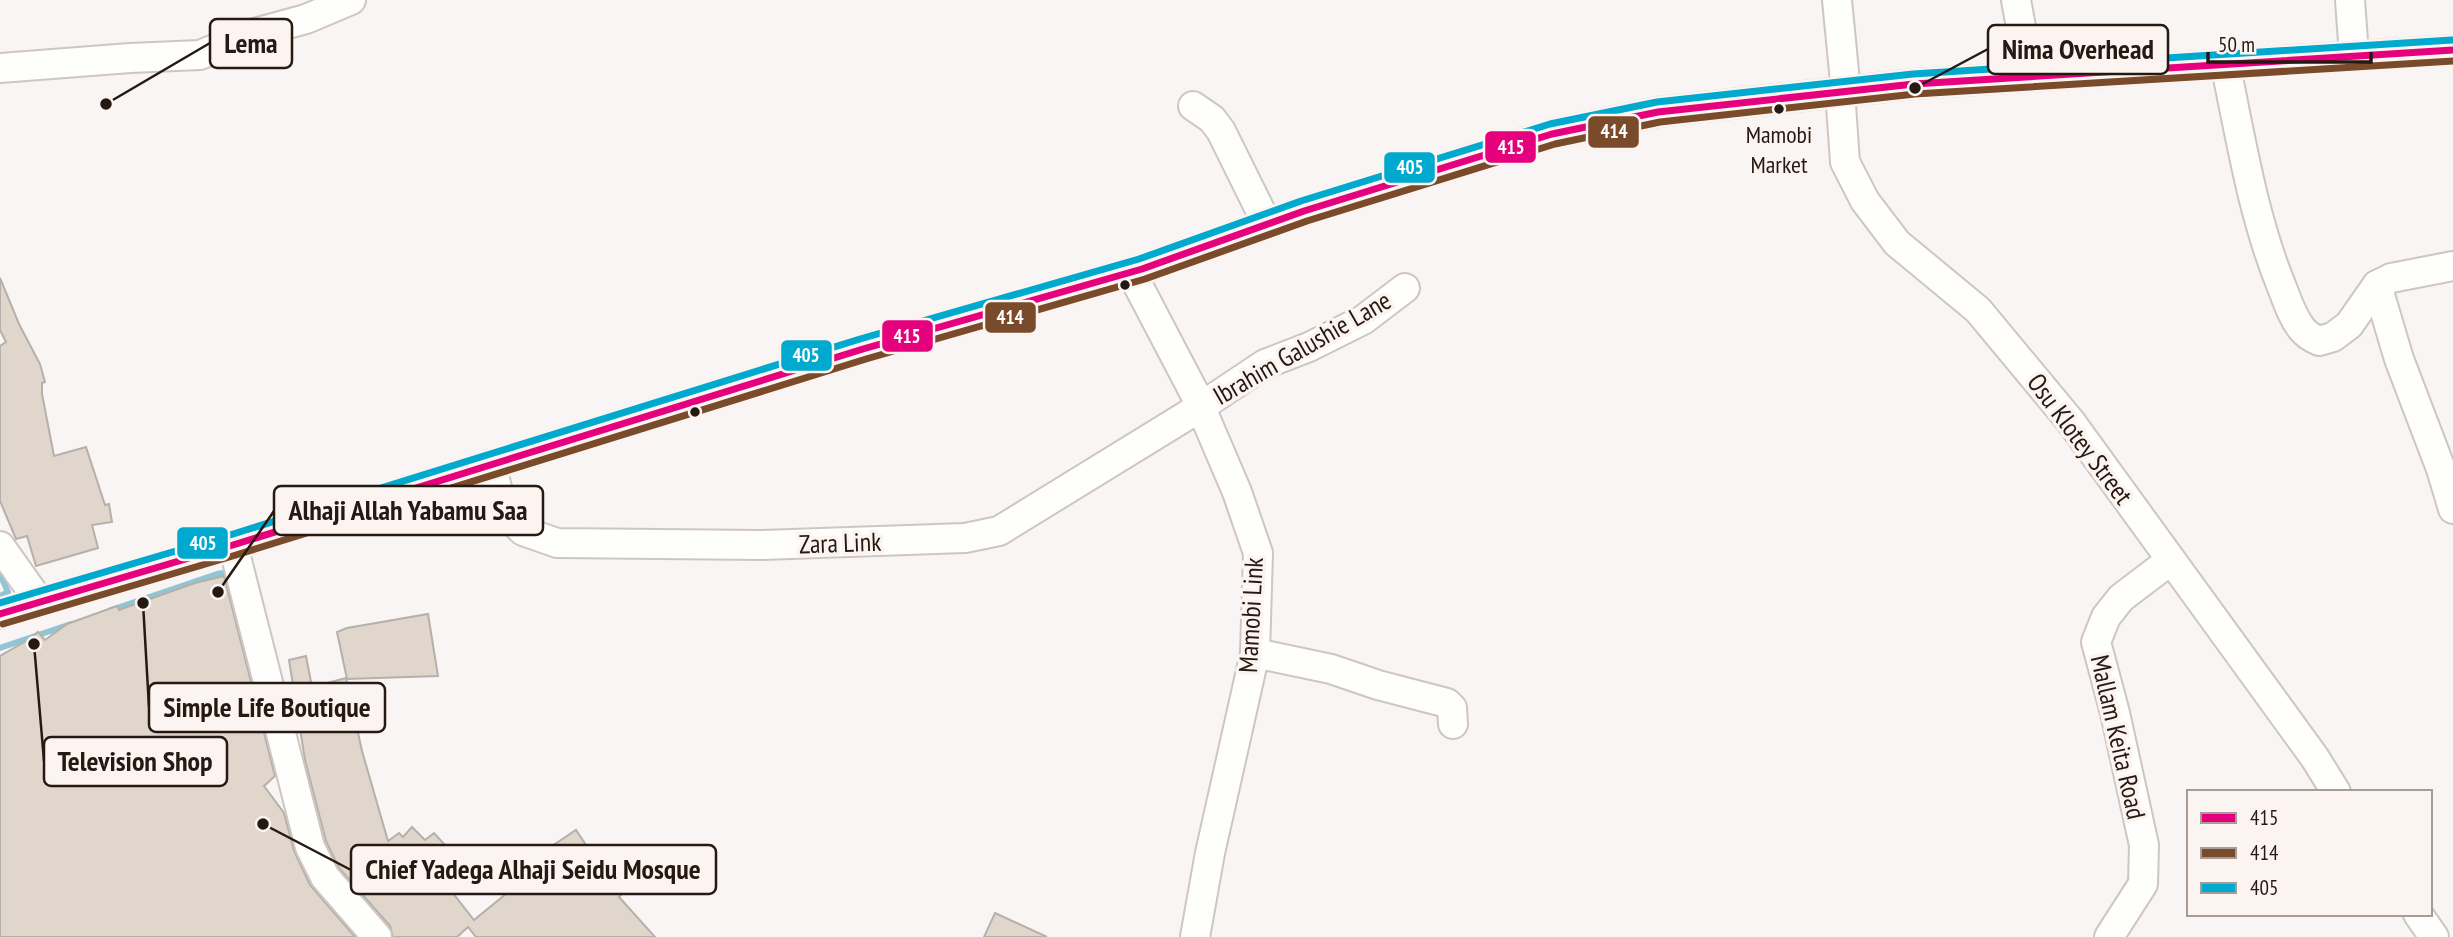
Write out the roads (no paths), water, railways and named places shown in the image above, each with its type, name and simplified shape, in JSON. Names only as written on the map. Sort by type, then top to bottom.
[{"type":"street","points":[[0,68],[200,55],[251,34],[306,19],[351,0]]},
{"type":"street","name":"Osu Klotey Street","points":[[1837,0],[1845,162],[1865,201],[1897,243],[1978,310],[2071,422],[2315,758],[2335,790]]},
{"type":"street","points":[[2016,0],[2030,76]]},
{"type":"street","points":[[2350,0],[2354,55]]},
{"type":"street","points":[[0,614],[233,545],[863,349],[1131,272],[1267,224],[1552,134],[1658,113],[1843,92],[2030,76],[2453,50]]},
{"type":"street","points":[[2225,63],[2259,224],[2270,259],[2301,328],[2319,341],[2333,337],[2349,325],[2377,285],[2391,278],[2453,266]]},
{"type":"street","points":[[1193,106],[1212,119],[1221,131],[1267,224]]},
{"type":"street","name":"Mamobi Link","points":[[1131,272],[1196,396],[1237,492],[1258,553],[1255,653],[1210,853],[1195,937]]},
{"type":"street","points":[[2377,285],[2399,359],[2441,469],[2453,509]]},
{"type":"street","name":"Ibrahim Galushie Lane","points":[[1199,408],[1265,364],[1309,347],[1363,320],[1405,288]]},
{"type":"street","name":"Zara Link","points":[[491,464],[503,511],[523,531],[557,542],[761,545],[965,538],[999,531],[1199,408]]},
{"type":"street","points":[[233,545],[310,847],[325,877],[377,937]]},
{"type":"street","points":[[0,546],[39,601]]},
{"type":"street","name":"Mallam Keita Road","points":[[2109,937],[2143,884],[2144,845],[2115,713],[2096,642],[2106,617],[2121,598],[2171,560]]},
{"type":"street","points":[[1255,653],[1331,669],[1378,685],[1447,703],[1452,708],[1453,724]]},
{"type":"street","points":[[2419,916],[2434,937]]},
{"type":"waterway","points":[[111,610],[217,574],[230,572],[231,575]]},
{"type":"waterway","points":[[0,574],[8,592],[0,596]]},
{"type":"waterway","points":[[0,648],[71,624]]},
{"type":"place","name":"Nima Overhead","points":[[1915,88]]},
{"type":"place","name":"Lema","points":[[106,104]]},
{"type":"place","name":"Mamobi Market","points":[[1779,109]]},
{"type":"place","name":"Alhaji Allah Yabamu Saa","points":[[218,592]]},
{"type":"place","name":"Simple Life Boutique","points":[[143,603]]},
{"type":"place","name":"Television Shop","points":[[34,644]]},
{"type":"place","name":"Chief Yadega Alhaji Seidu Mosque","points":[[263,824]]}]
